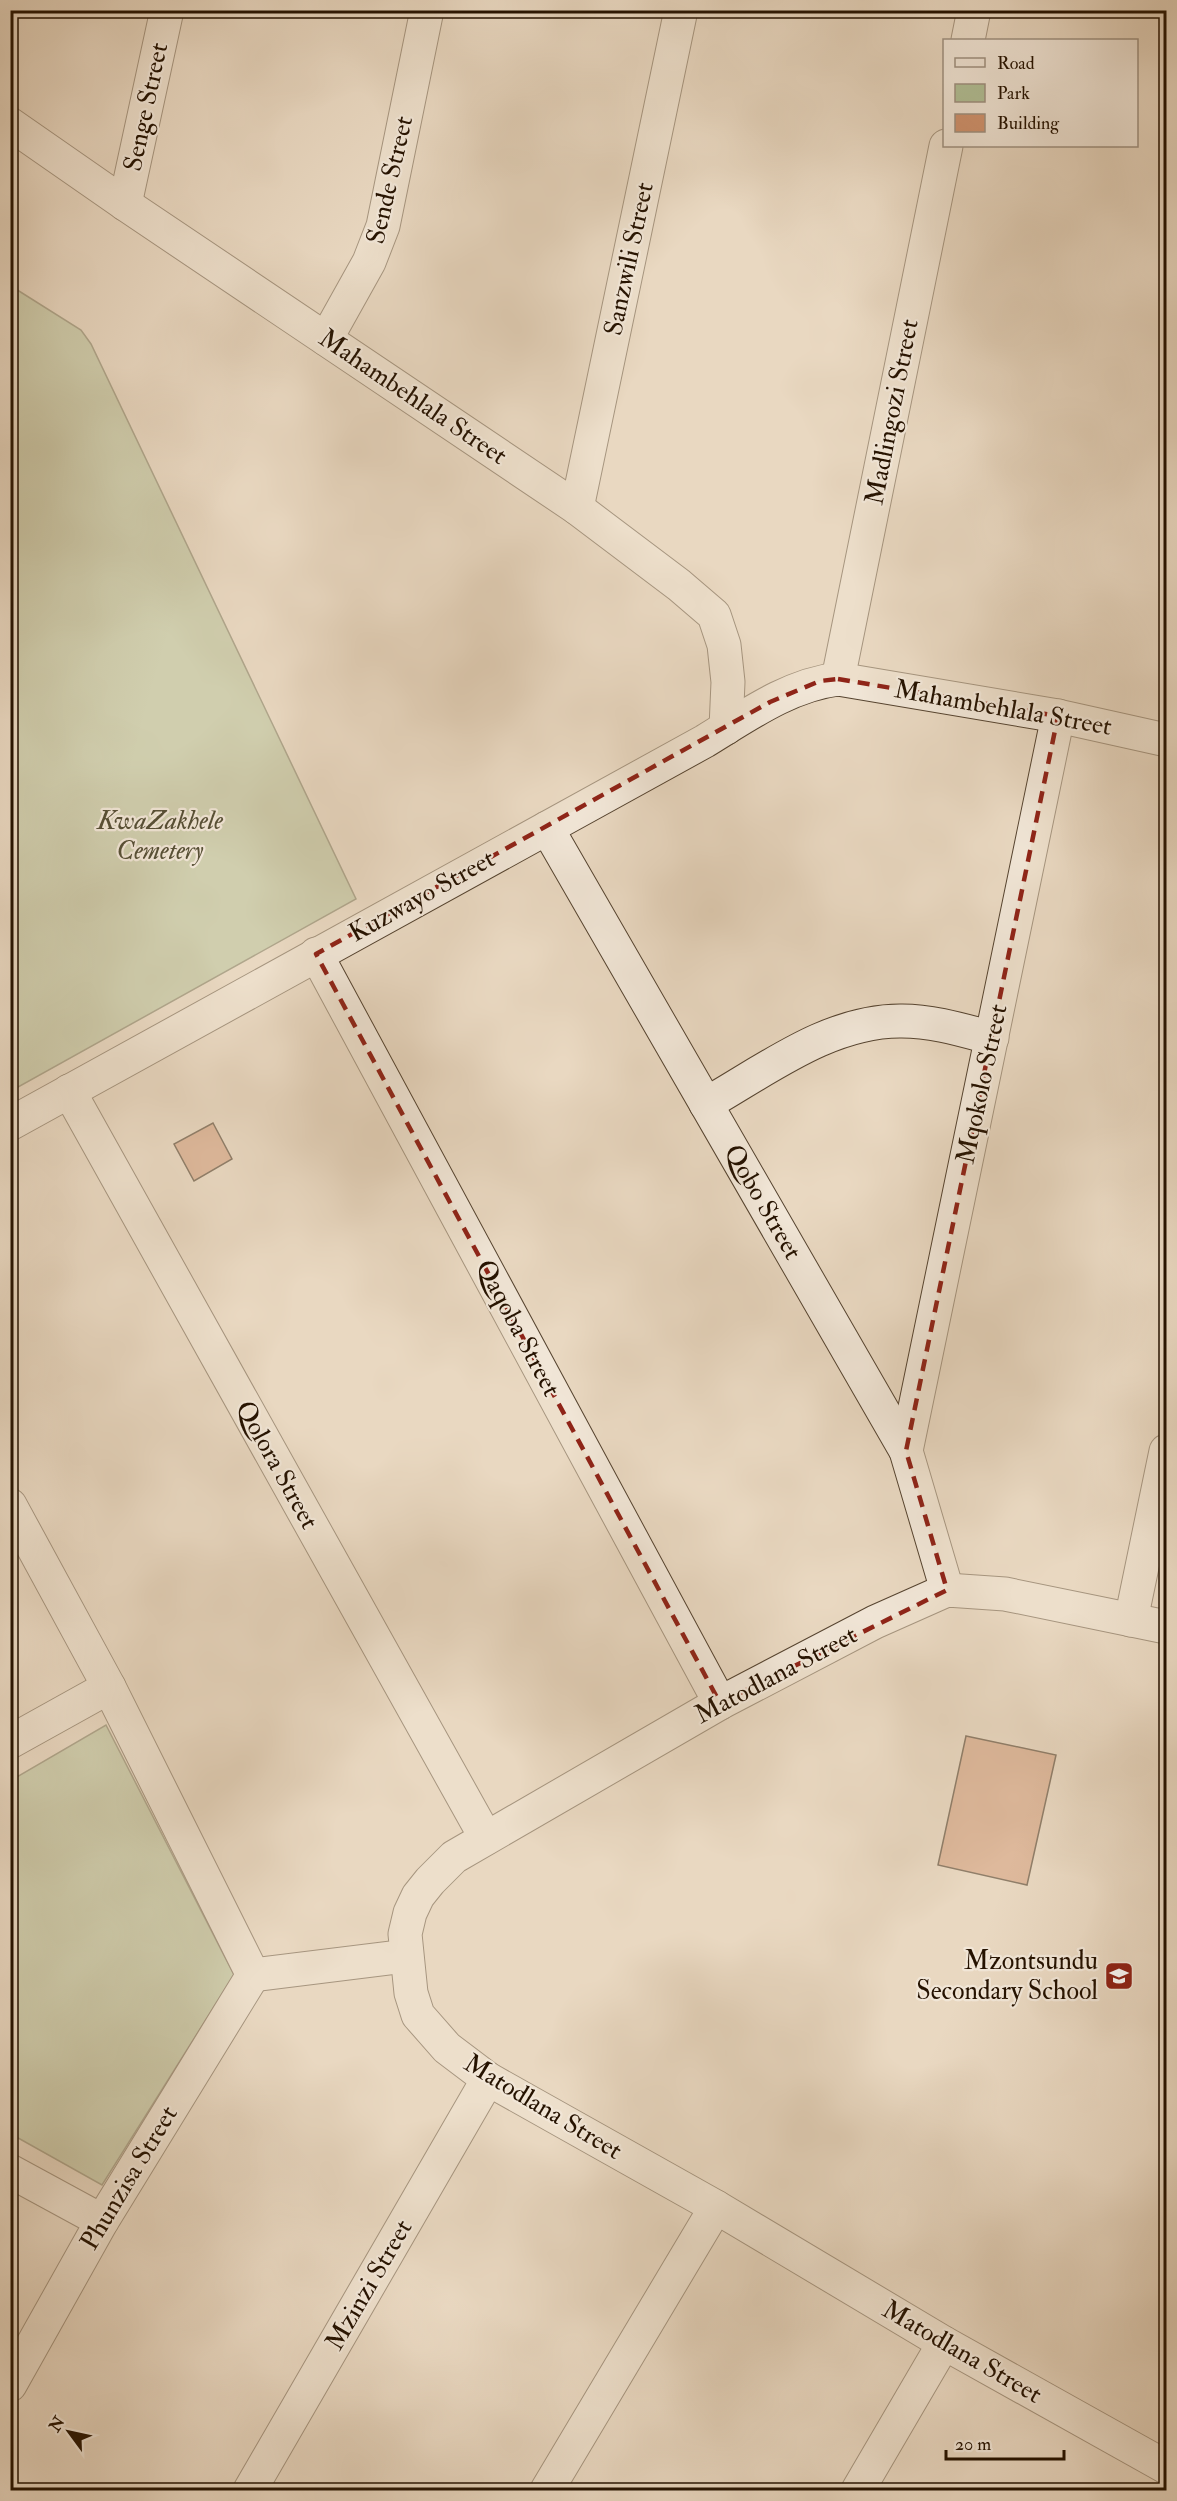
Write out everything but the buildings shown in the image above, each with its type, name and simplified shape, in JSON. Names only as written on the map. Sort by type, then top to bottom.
[{"type":"street","name":"Senge Street","points":[[125,204],[167,10]]},
{"type":"street","name":"Sende Street","points":[[326,339],[369,262],[383,226],[427,10]]},
{"type":"street","name":"Sanzwili Street","points":[[577,508],[681,10]]},
{"type":"street","points":[[968,39],[974,10]]},
{"type":"street","name":"Mahambehlala Street","points":[[10,124],[577,508],[679,585],[714,615],[723,645],[728,682],[726,728]]},
{"type":"street","name":"Madlingozi Street","points":[[838,679],[946,147]]},
{"type":"street","name":"Mahambehlala Street","points":[[838,679],[1058,716],[1167,740]]},
{"type":"street","name":"Kuzwayo Street","points":[[10,1124],[547,828],[770,702],[820,681],[838,679]]},
{"type":"street","name":"Mqokolo Street","points":[[906,1451],[1058,716]]},
{"type":"street","name":"Qobo Street","points":[[547,828],[906,1451],[947,1590]]},
{"type":"street","name":"Qaqoba Street","points":[[316,954],[720,1703]]},
{"type":"street","points":[[706,1104],[814,1043],[842,1030],[902,1021],[944,1025],[992,1038]]},
{"type":"street","name":"Qolora Street","points":[[69,1091],[486,1838]]},
{"type":"street","points":[[1131,1620],[1167,1451]]},
{"type":"street","points":[[10,1505],[109,1687],[253,1975],[406,1956]]},
{"type":"street","name":"Matodlana Street","points":[[1167,1627],[1005,1594],[947,1590],[875,1622],[720,1703],[454,1857],[418,1896],[410,1912],[405,1934],[411,1993],[418,2015],[447,2048],[488,2079],[716,2207],[944,2343],[1167,2467]]},
{"type":"street","points":[[10,1742],[109,1687]]},
{"type":"street","name":"Phunzisa Street","points":[[10,2385],[102,2221],[253,1975]]},
{"type":"street","name":"Mzinzi Street","points":[[250,2490],[488,2079]]},
{"type":"street","points":[[10,2171],[102,2221]]},
{"type":"street","points":[[547,2490],[716,2207]]},
{"type":"street","points":[[858,2490],[944,2343]]},
{"type":"street","points":[[1161,2490],[1167,2481]]},
{"type":"highlighted area","points":[[838,679],[1058,716],[906,1451],[947,1590],[720,1703],[316,954],[770,702],[820,681]]},
{"type":"green space","name":"KwaZakhele Cemetery","points":[[11,286],[81,330],[91,344],[356,899],[11,1091]]},
{"type":"green space","points":[[106,1725],[234,1975],[102,2185],[11,2134],[10,1781]]},
{"type":"place","name":"Mzontsundu Secondary School","points":[[1119,1976]]}]
